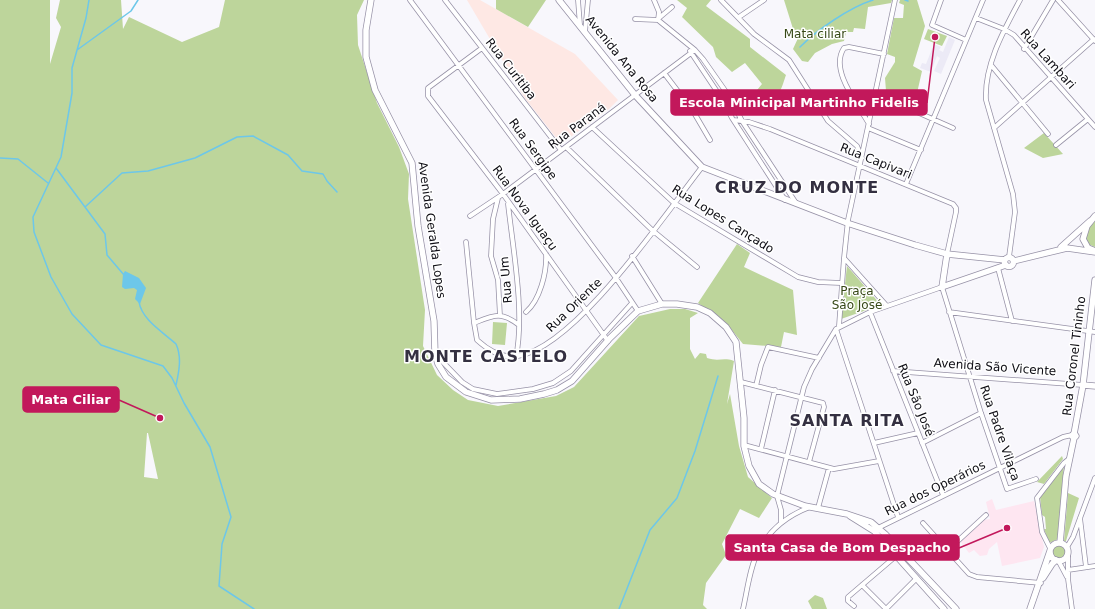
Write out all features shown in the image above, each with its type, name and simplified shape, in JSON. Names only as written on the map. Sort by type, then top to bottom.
[{"type":"main road","name":"Avenida Geralda Lopes","points":[[371,0],[366,30],[366,57],[375,90],[412,163],[418,226],[434,321],[434,354],[446,377],[455,385],[479,398],[502,400],[544,394],[562,387],[572,381],[608,341],[638,311],[662,304],[677,304],[697,307],[710,313],[726,326],[736,342],[744,418],[744,444],[746,455],[754,476],[759,484],[780,497],[810,506],[847,514],[871,522],[876,529]]},
{"type":"main road","name":"Avenida Ana Rosa","points":[[559,0],[635,95],[702,167]]},
{"type":"main road","points":[[702,167],[847,223],[947,254],[1007,261],[1012,266],[1014,261],[1069,248],[1095,252]]},
{"type":"main road","points":[[1055,251],[1066,244],[1095,216]]},
{"type":"main road","points":[[1090,221],[1083,234],[1083,239],[1088,248],[1095,252]]},
{"type":"main road","points":[[942,288],[947,254]]},
{"type":"main road","points":[[942,288],[998,268],[1007,261]]},
{"type":"main road","name":"Rua Coronel Tininho","points":[[1060,543],[1066,476],[1092,332],[1095,280]]},
{"type":"main road","points":[[943,281],[951,284]]},
{"type":"main road","name":"Avenida São Vicente","points":[[1083,385],[1095,386]]},
{"type":"main road","points":[[876,529],[896,556],[944,609]]},
{"type":"main road","points":[[876,529],[956,609]]},
{"type":"main road","points":[[1030,609],[1050,550],[1054,544],[1060,543],[1067,550],[1065,558],[1057,560],[1050,567],[1039,584]]},
{"type":"main road","points":[[1050,550],[1051,557],[1057,560]]},
{"type":"street","name":"Rua Sergipe","points":[[410,0],[616,278],[638,311]]},
{"type":"street","name":"Rua Curitiba","points":[[445,0],[482,48],[564,148],[652,230],[697,266]]},
{"type":"street","points":[[578,0],[580,27]]},
{"type":"street","points":[[585,33],[588,0]]},
{"type":"street","points":[[654,0],[658,8],[658,19]]},
{"type":"street","points":[[721,0],[754,34],[788,60],[799,74],[828,121],[857,146],[862,158]]},
{"type":"street","points":[[739,17],[764,0]]},
{"type":"street","points":[[896,0],[861,165],[847,223],[838,327],[898,517]]},
{"type":"street","points":[[941,0],[932,24],[966,40]]},
{"type":"street","points":[[906,184],[983,0]]},
{"type":"street","points":[[1007,261],[1015,212],[1014,200],[986,100],[986,92],[991,65],[1004,29],[1020,0]]},
{"type":"street","points":[[1024,49],[1053,0]]},
{"type":"street","points":[[994,128],[1094,40],[1058,0]]},
{"type":"street","points":[[658,19],[672,7]]},
{"type":"street","points":[[635,18],[658,19],[688,46],[731,99],[742,121],[798,205]]},
{"type":"street","name":"Rua Lambari","points":[[976,18],[1004,29],[1014,35],[1024,49],[1095,127]]},
{"type":"street","points":[[884,54],[846,47],[840,55],[840,72],[869,126],[921,150]]},
{"type":"street","points":[[459,65],[482,48]]},
{"type":"street","points":[[693,52],[734,120],[786,200]]},
{"type":"street","name":"Rua Paraná","points":[[470,216],[498,198],[693,52]]},
{"type":"street","name":"Rua Nova Iguaçu","points":[[459,65],[428,88],[427,94],[429,98],[503,194],[608,341]]},
{"type":"street","points":[[991,65],[1048,134]]},
{"type":"street","points":[[664,74],[693,111],[710,140]]},
{"type":"street","points":[[876,94],[953,128]]},
{"type":"street","points":[[1056,145],[1088,119]]},
{"type":"street","name":"Rua Capivari","points":[[734,120],[770,129],[861,165],[955,205],[955,216],[947,254]]},
{"type":"street","name":"Rua Lopes Cançado","points":[[592,127],[674,203],[798,277],[818,282],[841,283]]},
{"type":"street","name":"Rua Oriente","points":[[516,357],[530,353],[552,340],[587,310],[616,278],[702,167]]},
{"type":"street","points":[[498,198],[493,219],[491,256],[498,280],[500,316]]},
{"type":"street","name":"Rua Um","points":[[508,202],[519,325],[519,341],[516,357]]},
{"type":"street","points":[[466,242],[474,323],[478,340],[483,345],[500,355],[516,357]]},
{"type":"street","points":[[526,312],[537,300],[546,271],[546,254]]},
{"type":"street","points":[[632,256],[662,304]]},
{"type":"street","points":[[844,258],[887,306]]},
{"type":"street","points":[[998,268],[1012,321]]},
{"type":"street","points":[[781,522],[780,497],[786,456],[802,396],[808,377],[838,327],[870,312],[942,288]]},
{"type":"street","name":"Rua Padre Vilaça","points":[[942,288],[981,413],[1007,489],[1036,479]]},
{"type":"street","points":[[434,354],[462,382],[473,389],[488,393],[509,393],[533,389],[559,380],[571,371],[632,302]]},
{"type":"street","name":"Rua São José","points":[[870,312],[943,496]]},
{"type":"street","points":[[949,312],[1092,332]]},
{"type":"street","points":[[474,323],[489,317],[505,316],[519,325]]},
{"type":"street","points":[[756,386],[761,365],[768,347],[819,358]]},
{"type":"street","name":"Avenida São Vicente","points":[[893,371],[1083,385]]},
{"type":"street","points":[[741,382],[820,401],[824,407],[809,462]]},
{"type":"street","points":[[761,449],[775,390]]},
{"type":"street","points":[[922,443],[981,413]]},
{"type":"street","points":[[874,443],[918,433]]},
{"type":"street","name":"Rua dos Operários","points":[[876,529],[1063,437],[1073,436]]},
{"type":"street","points":[[744,444],[829,468],[840,468],[880,462]]},
{"type":"street","points":[[1050,550],[1042,532],[1037,498],[1064,463],[1069,459]]},
{"type":"street","points":[[818,508],[829,468]]},
{"type":"street","points":[[1072,609],[1068,579],[1067,550],[1095,478]]},
{"type":"street","points":[[743,609],[759,550],[781,522],[795,512],[810,506]]},
{"type":"street","points":[[948,550],[986,515]]},
{"type":"street","points":[[1080,516],[1086,567]]},
{"type":"street","points":[[924,523],[973,576],[1039,584]]},
{"type":"street","points":[[854,606],[848,600],[848,597],[896,556]]},
{"type":"street","points":[[1057,560],[1068,579]]},
{"type":"street","points":[[1068,570],[1095,566]]},
{"type":"street","points":[[862,585],[886,609],[916,579]]},
{"type":"shaded area","points":[[467,0],[480,0],[575,54],[618,100],[609,109],[561,144],[524,97]]},
{"type":"shaded area","points":[[949,37],[955,40],[941,74],[934,71],[940,58],[937,56],[931,72],[920,68],[922,63],[926,64],[934,44],[941,47],[939,50],[943,52]]},
{"type":"shaded area","points":[[992,499],[996,510],[1034,501],[1044,547],[1040,558],[1002,566],[997,542],[989,549],[987,555],[980,556],[974,550],[969,553],[960,541],[984,520],[990,519],[986,502]]},
{"type":"green space","points":[[0,0],[50,0],[50,64],[61,27],[56,18],[60,0],[121,0],[123,29],[129,17],[182,42],[219,27],[225,0],[364,0],[357,15],[358,45],[377,103],[399,147],[409,174],[408,199],[425,310],[423,346],[437,375],[453,390],[468,400],[498,406],[556,396],[574,387],[639,316],[670,309],[685,309],[698,313],[690,318],[690,349],[695,359],[700,353],[706,354],[707,358],[715,360],[727,359],[734,361],[727,404],[730,394],[739,446],[748,477],[772,498],[759,518],[740,509],[722,544],[726,555],[706,583],[703,605],[707,609],[0,609]],"holes":[[[148,433],[158,479],[144,477]]]},
{"type":"green space","points":[[496,0],[546,0],[528,27],[496,9]]},
{"type":"green space","points":[[677,0],[711,0],[706,6],[750,39],[750,47],[786,75],[778,95],[767,102],[762,97],[755,101],[753,95],[762,84],[745,63],[732,72],[716,57],[713,47],[682,17],[687,8]]},
{"type":"green space","name":"Mata ciliar","points":[[784,0],[892,0],[891,3],[868,7],[865,29],[854,28],[853,32],[846,32],[844,41],[832,44],[815,53],[808,62],[802,61],[793,49],[799,36],[794,32]]},
{"type":"green space","points":[[900,0],[917,0],[925,26],[913,66],[922,71],[915,102],[886,91],[885,78],[895,62],[895,57],[887,54],[894,18],[903,18],[904,5],[899,3]]},
{"type":"green space","points":[[928,29],[947,36],[942,46],[924,39]]},
{"type":"green space","points":[[1044,133],[1063,154],[1043,158],[1024,148]]},
{"type":"green space","points":[[1095,220],[1095,247],[1088,244],[1085,240],[1086,231]]},
{"type":"green space","points":[[737,244],[750,253],[744,267],[793,290],[797,335],[784,332],[781,347],[743,344],[727,324],[698,303]]},
{"type":"green space","name":"Praça São José","points":[[847,266],[881,305],[841,319]]},
{"type":"green space","points":[[493,322],[507,323],[505,345],[492,344]]},
{"type":"green space","points":[[1062,456],[1063,459],[1044,484],[1037,482]]},
{"type":"green space","points":[[1064,465],[1058,539],[1049,543],[1044,529],[1046,529],[1045,517],[1042,515],[1040,497]]},
{"type":"green space","points":[[1068,493],[1079,498],[1066,541],[1064,541]]},
{"type":"green space","points":[[1059,544],[1066,549],[1067,552],[1062,559],[1059,560],[1052,555],[1051,552],[1056,545]]},
{"type":"green space","points":[[815,595],[823,598],[827,609],[812,609],[808,601]]},
{"type":"water","points":[[125,271],[139,278],[146,288],[140,304],[135,299],[137,290],[134,288],[125,289],[122,287],[123,274]]},
{"type":"waterway","points":[[89,0],[86,18],[72,68],[72,93],[61,157],[33,217],[34,232],[51,277],[72,314],[101,345],[163,366],[172,378],[184,403],[210,447],[231,517],[222,544],[219,586],[254,609]]},
{"type":"waterway","points":[[77,50],[131,11],[138,0]]},
{"type":"waterway","points":[[800,47],[815,33],[844,13],[873,0]]},
{"type":"waterway","points":[[85,207],[122,173],[148,171],[195,158],[237,137],[253,136],[288,155],[302,171],[323,174],[337,192]]},
{"type":"waterway","points":[[0,158],[18,159],[48,183]]},
{"type":"waterway","points":[[56,168],[105,234],[107,255],[124,275]]},
{"type":"waterway","points":[[139,302],[144,314],[149,320],[176,344],[179,354],[179,370],[176,385]]},
{"type":"waterway","points":[[619,609],[650,530],[677,498],[695,451],[718,376]]},
{"type":"place","name":"Escola Minicipal Martinho Fidelis","points":[[935,37]]},
{"type":"place","name":"Mata Ciliar","points":[[160,418]]},
{"type":"place","name":"Santa Casa de Bom Despacho","points":[[1007,528]]},
{"type":"district","name":"CRUZ DO MONTE","points":[[797,187]]},
{"type":"district","name":"MONTE CASTELO","points":[[486,356]]},
{"type":"district","name":"SANTA RITA","points":[[847,420]]}]
